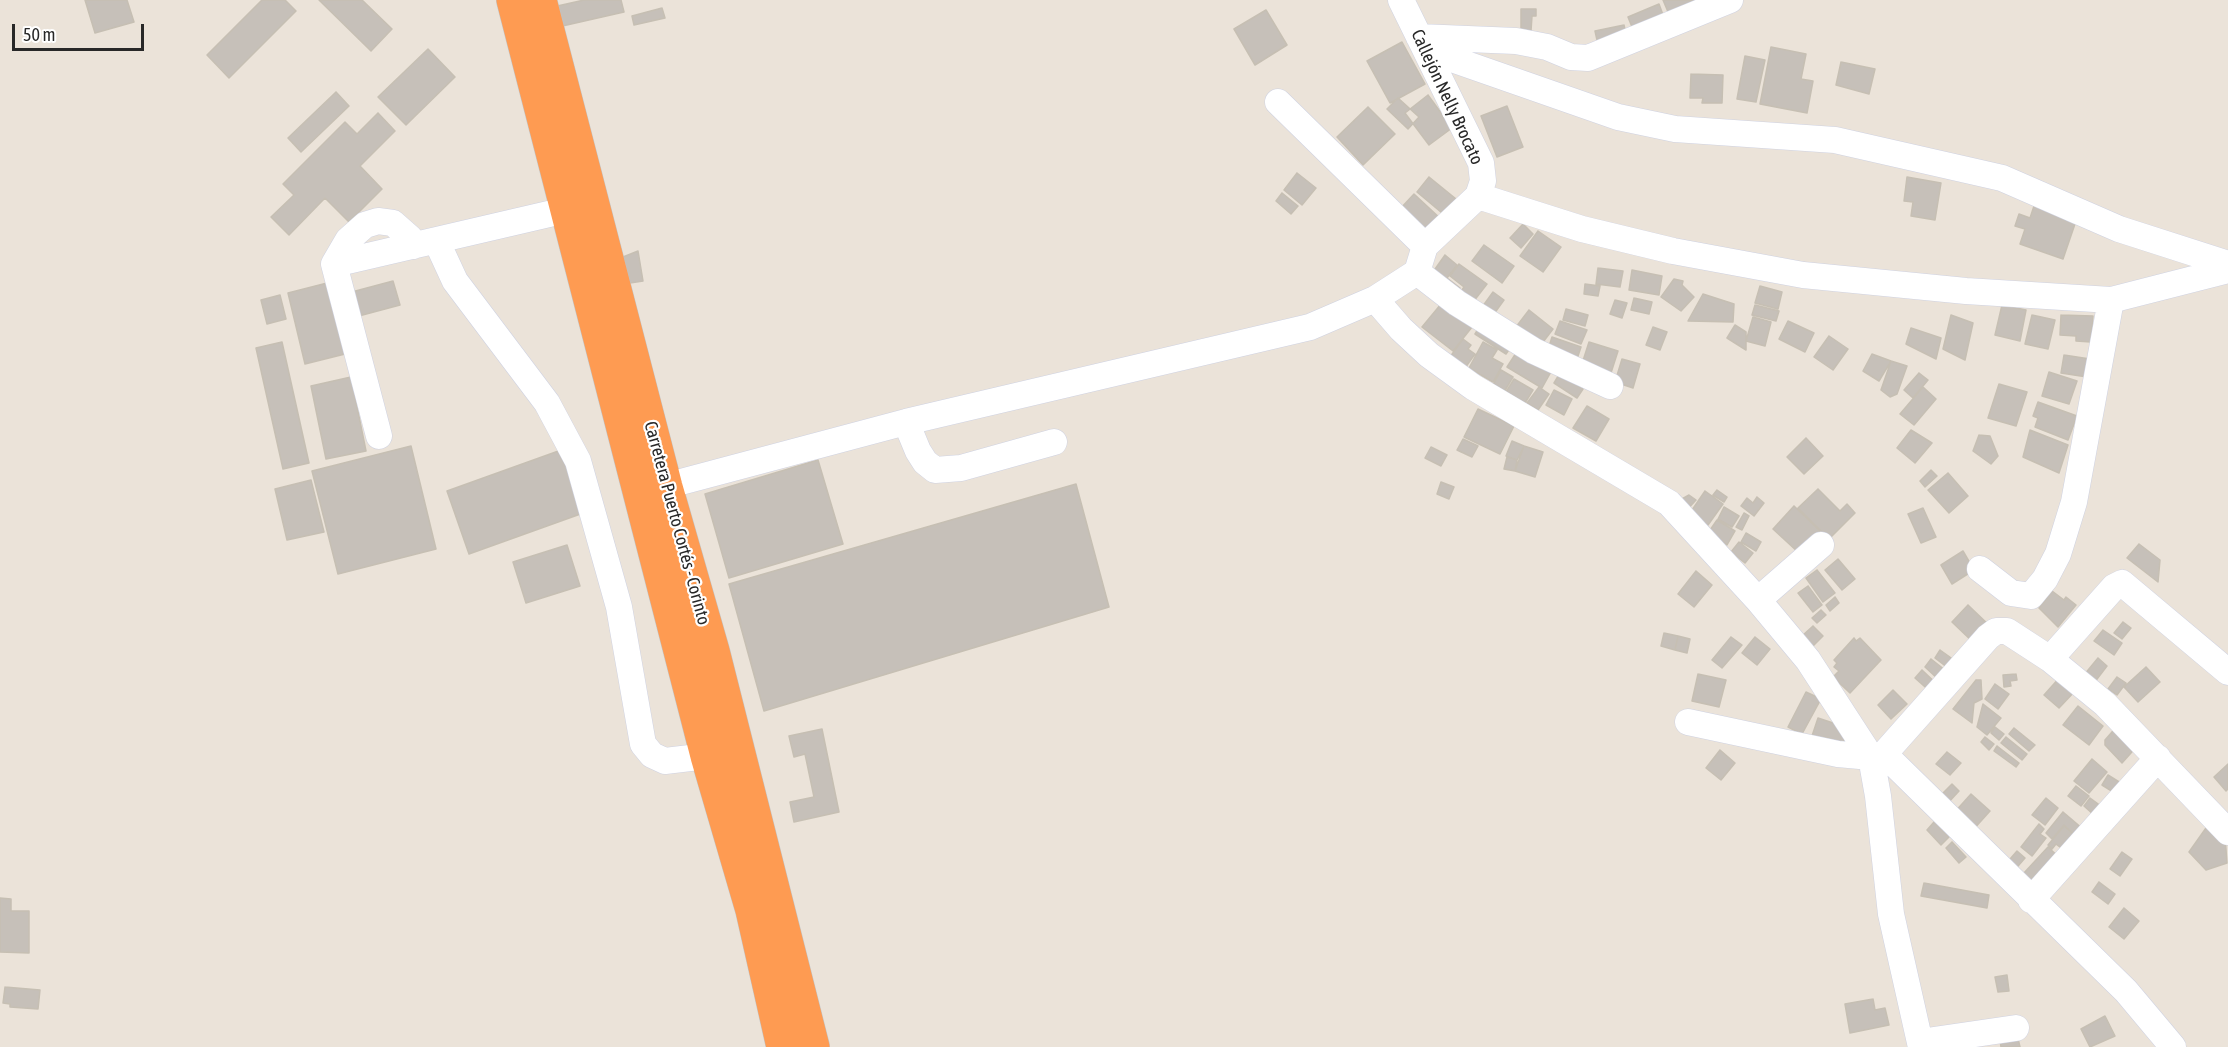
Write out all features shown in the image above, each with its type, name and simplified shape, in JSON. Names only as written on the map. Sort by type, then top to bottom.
[{"type":"highway","name":"Carretera Puerto Cortés - Corinto","points":[[513,0],[566,210],[653,490],[712,651],[813,1047]]},
{"type":"highway","name":"Carretera Puerto Cortés - Corinto","points":[[540,0],[653,490],[707,756],[752,910],[783,1047]]},
{"type":"street","name":"Callejón Nelly Brocato","points":[[1401,0],[1481,163],[1483,181],[1478,196]]},
{"type":"street","points":[[1423,43],[1516,41],[1547,47],[1571,57],[1588,58],[1730,0]]},
{"type":"street","points":[[1423,43],[1618,117],[1675,129],[1835,140],[2002,178],[2119,229],[2228,264]]},
{"type":"street","points":[[1278,102],[1425,246]]},
{"type":"street","points":[[653,490],[906,422],[1310,327],[1375,298],[1417,272],[1425,246],[1478,196],[1582,229],[1672,250],[1803,275],[1966,291],[2111,300],[2228,270]]},
{"type":"street","points":[[379,436],[334,264],[566,210]]},
{"type":"street","points":[[425,244],[547,403],[578,461],[619,607],[643,744],[652,756],[665,761],[707,756]]},
{"type":"street","points":[[1417,272],[1457,303],[1534,351],[1610,387]]},
{"type":"street","points":[[1375,298],[1401,329],[1422,349],[1473,387],[1669,503],[1758,600],[1808,660],[1877,756],[2126,991],[2173,1047]]},
{"type":"street","points":[[1980,569],[2011,593],[2031,596],[2045,579],[2058,554],[2074,502],[2111,300]]},
{"type":"street","points":[[906,422],[918,451],[925,462],[935,470],[961,468],[1054,442]]},
{"type":"street","points":[[1758,600],[1821,545]]},
{"type":"street","points":[[2050,659],[2114,586],[2122,583],[2228,672]]},
{"type":"street","points":[[2016,1028],[1920,1045],[1891,914],[1878,796],[1877,756],[1996,631],[2007,631],[2050,659],[2105,705],[2228,832]]},
{"type":"street","points":[[1688,722],[1838,754],[1877,756]]},
{"type":"street","points":[[2031,900],[2158,758]]},
{"type":"building","points":[[85,0],[127,0],[134,22],[95,33]]},
{"type":"building","points":[[262,0],[285,0],[296,11],[229,78],[207,55]]},
{"type":"building","points":[[319,0],[362,0],[392,29],[371,51]]},
{"type":"building","points":[[584,0],[621,0],[624,12],[558,27],[553,7]]},
{"type":"building","points":[[1663,0],[1715,0],[1671,19]]},
{"type":"building","points":[[1659,4],[1666,23],[1634,32],[1628,17]]},
{"type":"building","points":[[662,8],[665,18],[634,25],[632,16]]},
{"type":"building","points":[[1521,9],[1536,9],[1536,16],[1532,16],[1531,31],[1521,31]]},
{"type":"building","points":[[1266,10],[1287,45],[1255,65],[1234,29]]},
{"type":"building","points":[[1624,25],[1626,34],[1597,40],[1595,31]]},
{"type":"building","points":[[1402,42],[1425,84],[1390,103],[1367,61]]},
{"type":"building","points":[[1771,47],[1806,54],[1801,79],[1813,81],[1807,113],[1760,104]]},
{"type":"building","points":[[428,49],[455,77],[406,125],[378,97]]},
{"type":"building","points":[[1745,56],[1765,60],[1756,102],[1737,99]]},
{"type":"building","points":[[1841,62],[1875,69],[1869,94],[1836,85]]},
{"type":"building","points":[[1691,74],[1723,75],[1722,103],[1702,103],[1703,98],[1690,98]]},
{"type":"building","points":[[336,92],[349,106],[301,152],[288,138]]},
{"type":"building","points":[[1428,95],[1452,128],[1429,145],[1405,113]]},
{"type":"building","points":[[1398,98],[1419,117],[1408,129],[1387,109]]},
{"type":"building","points":[[1507,106],[1523,147],[1497,157],[1481,116]]},
{"type":"building","points":[[1368,107],[1395,134],[1363,165],[1337,137]]},
{"type":"building","points":[[378,113],[395,131],[360,166],[382,189],[349,222],[325,198],[289,235],[271,217],[294,195],[283,184],[345,122],[357,134]]},
{"type":"building","points":[[1297,173],[1316,188],[1302,205],[1284,190]]},
{"type":"building","points":[[1429,177],[1461,203],[1448,218],[1417,192]]},
{"type":"building","points":[[1907,177],[1941,183],[1935,220],[1911,216],[1913,202],[1904,201]]},
{"type":"building","points":[[1282,193],[1298,206],[1291,214],[1276,201]]},
{"type":"building","points":[[1414,194],[1442,220],[1428,236],[1400,209]]},
{"type":"building","points":[[2034,206],[2076,221],[2063,259],[2020,244],[2025,229],[2015,226],[2019,214],[2030,218]]},
{"type":"building","points":[[1523,224],[1533,234],[1521,248],[1510,238]]},
{"type":"building","points":[[1538,231],[1561,247],[1543,272],[1520,256]]},
{"type":"building","points":[[1484,245],[1514,266],[1502,283],[1472,261]]},
{"type":"building","points":[[638,251],[643,281],[630,283],[623,257]]},
{"type":"building","points":[[1445,255],[1457,265],[1447,278],[1460,288],[1453,297],[1428,279]]},
{"type":"building","points":[[1459,264],[1487,284],[1470,306],[1457,297],[1464,287],[1450,276]]},
{"type":"building","points":[[1598,268],[1623,271],[1620,287],[1596,284]]},
{"type":"building","points":[[1632,270],[1662,276],[1659,295],[1629,290]]},
{"type":"building","points":[[1674,279],[1683,281],[1682,285],[1694,297],[1681,311],[1661,297]]},
{"type":"building","points":[[393,281],[400,305],[355,317],[348,293]]},
{"type":"building","points":[[331,282],[349,353],[305,364],[288,293]]},
{"type":"building","points":[[1585,284],[1600,286],[1598,296],[1584,294]]},
{"type":"building","points":[[1760,286],[1782,292],[1778,309],[1755,303]]},
{"type":"building","points":[[1493,292],[1504,300],[1491,318],[1480,310]]},
{"type":"building","points":[[1703,294],[1734,304],[1733,322],[1688,321]]},
{"type":"building","points":[[280,295],[286,319],[267,324],[261,300]]},
{"type":"building","points":[[1446,298],[1476,322],[1453,351],[1422,327]]},
{"type":"building","points":[[1634,298],[1652,302],[1649,314],[1631,310]]},
{"type":"building","points":[[1615,300],[1627,303],[1622,318],[1610,314]]},
{"type":"building","points":[[1755,305],[1779,311],[1776,321],[1752,315]]},
{"type":"building","points":[[2002,305],[2026,310],[2020,341],[1995,335]]},
{"type":"building","points":[[1566,309],[1588,315],[1585,326],[1563,320]]},
{"type":"building","points":[[1529,310],[1553,329],[1540,346],[1516,327]]},
{"type":"building","points":[[1951,315],[1973,323],[1965,360],[1943,349]]},
{"type":"building","points":[[2032,315],[2055,320],[2048,349],[2025,344]]},
{"type":"building","points":[[2061,315],[2093,316],[2091,342],[2076,341],[2076,336],[2060,335]]},
{"type":"building","points":[[1753,317],[1771,322],[1765,346],[1746,341]]},
{"type":"building","points":[[1483,321],[1515,341],[1506,354],[1475,334]]},
{"type":"building","points":[[1560,321],[1587,330],[1581,344],[1555,334]]},
{"type":"building","points":[[1788,321],[1814,333],[1805,352],[1779,339]]},
{"type":"building","points":[[1735,325],[1746,332],[1746,350],[1727,338]]},
{"type":"building","points":[[1653,327],[1667,332],[1660,350],[1646,345]]},
{"type":"building","points":[[1911,328],[1941,338],[1936,359],[1906,344]]},
{"type":"building","points":[[1829,336],[1848,349],[1833,370],[1814,357]]},
{"type":"building","points":[[1552,337],[1581,347],[1576,362],[1547,353]]},
{"type":"building","points":[[1463,339],[1471,345],[1468,349],[1475,354],[1465,368],[1450,357]]},
{"type":"building","points":[[282,342],[309,463],[283,469],[256,348]]},
{"type":"building","points":[[1483,342],[1497,350],[1492,358],[1503,364],[1493,382],[1469,368]]},
{"type":"building","points":[[1589,342],[1618,351],[1610,376],[1581,367]]},
{"type":"building","points":[[1518,350],[1552,370],[1542,388],[1507,367]]},
{"type":"building","points":[[1872,354],[1891,361],[1879,381],[1863,371]]},
{"type":"building","points":[[2064,355],[2090,359],[2087,377],[2061,373]]},
{"type":"building","points":[[1622,359],[1640,364],[1633,388],[1615,382]]},
{"type":"building","points":[[1891,361],[1907,366],[1897,394],[1890,397],[1881,390]]},
{"type":"building","points":[[1501,370],[1513,377],[1504,392],[1493,385]]},
{"type":"building","points":[[2049,372],[2077,381],[2069,404],[2042,396]]},
{"type":"building","points":[[1560,373],[1583,389],[1577,398],[1554,383]]},
{"type":"building","points":[[1919,373],[1928,380],[1913,398],[1904,390]]},
{"type":"building","points":[[351,377],[366,451],[326,459],[311,386]]},
{"type":"building","points":[[1514,379],[1533,390],[1525,403],[1506,392]]},
{"type":"building","points":[[1999,384],[2027,392],[2016,426],[1988,418]]},
{"type":"building","points":[[1539,387],[1549,394],[1538,410],[1527,403]]},
{"type":"building","points":[[1923,387],[1936,399],[1914,425],[1900,414]]},
{"type":"building","points":[[1554,390],[1572,399],[1564,415],[1546,405]]},
{"type":"building","points":[[2038,402],[2077,416],[2068,440],[2035,427],[2038,418],[2033,416]]},
{"type":"building","points":[[1587,406],[1609,419],[1596,441],[1573,428]]},
{"type":"building","points":[[1478,409],[1514,426],[1500,454],[1464,437]]},
{"type":"building","points":[[1911,430],[1932,443],[1915,463],[1897,448]]},
{"type":"building","points":[[2030,430],[2068,445],[2059,473],[2023,457]]},
{"type":"building","points":[[1979,435],[1990,436],[1998,456],[1991,464],[1973,451]]},
{"type":"building","points":[[1806,438],[1823,456],[1804,474],[1787,457]]},
{"type":"building","points":[[1463,439],[1478,446],[1472,457],[1457,450]]},
{"type":"building","points":[[1512,441],[1524,446],[1517,460],[1506,456]]},
{"type":"building","points":[[411,446],[436,549],[338,574],[312,471]]},
{"type":"building","points":[[1524,446],[1543,452],[1535,477],[1515,471]]},
{"type":"building","points":[[1431,447],[1447,455],[1441,466],[1425,458]]},
{"type":"building","points":[[564,449],[586,512],[469,554],[447,491]]},
{"type":"building","points":[[1507,457],[1517,460],[1515,471],[1504,469]]},
{"type":"building","points":[[818,460],[843,544],[729,578],[705,494]]},
{"type":"building","points":[[1931,470],[1937,476],[1925,487],[1920,481]]},
{"type":"building","points":[[1948,473],[1968,496],[1949,513],[1928,490]]},
{"type":"building","points":[[311,480],[324,532],[287,540],[275,489]]},
{"type":"building","points":[[1441,482],[1454,487],[1449,499],[1437,494]]},
{"type":"building","points":[[1076,484],[1109,607],[764,711],[729,584]]},
{"type":"building","points":[[1818,489],[1840,511],[1847,504],[1855,513],[1829,539],[1798,508]]},
{"type":"building","points":[[1717,490],[1727,497],[1724,502],[1713,495]]},
{"type":"building","points":[[1705,491],[1723,504],[1708,525],[1690,513]]},
{"type":"building","points":[[1689,495],[1696,500],[1684,513],[1673,504]]},
{"type":"building","points":[[1757,497],[1764,503],[1754,516],[1741,506],[1747,498],[1753,503]]},
{"type":"building","points":[[1794,506],[1820,531],[1799,553],[1773,529]]},
{"type":"building","points":[[1724,507],[1739,516],[1732,527],[1718,519]]},
{"type":"building","points":[[1923,508],[1936,537],[1921,543],[1908,514]]},
{"type":"building","points":[[1744,513],[1749,516],[1742,530],[1736,527]]},
{"type":"building","points":[[1717,520],[1735,531],[1727,545],[1708,533]]},
{"type":"building","points":[[1746,533],[1761,542],[1756,551],[1741,542]]},
{"type":"building","points":[[1739,542],[1753,553],[1745,563],[1731,552]]},
{"type":"building","points":[[2139,544],[2160,560],[2158,582],[2127,558]]},
{"type":"building","points":[[567,545],[580,586],[526,603],[513,562]]},
{"type":"building","points":[[1963,551],[1974,570],[1952,584],[1941,565]]},
{"type":"building","points":[[1838,559],[1855,579],[1842,590],[1825,570]]},
{"type":"building","points":[[1817,570],[1835,593],[1823,602],[1806,578]]},
{"type":"building","points":[[1696,571],[1712,585],[1694,607],[1678,594]]},
{"type":"building","points":[[1808,586],[1822,605],[1813,612],[1798,593]]},
{"type":"building","points":[[2052,591],[2064,600],[2066,597],[2076,605],[2058,627],[2039,608]]},
{"type":"building","points":[[1835,597],[1839,603],[1830,611],[1826,605]]},
{"type":"building","points":[[1968,605],[1992,628],[1976,645],[1952,622]]},
{"type":"building","points":[[1821,610],[1826,615],[1817,623],[1812,618]]},
{"type":"building","points":[[2123,622],[2131,628],[2122,639],[2114,633]]},
{"type":"building","points":[[1813,626],[1823,636],[1812,647],[1802,636]]},
{"type":"building","points":[[2103,630],[2122,643],[2114,655],[2094,641]]},
{"type":"building","points":[[1664,633],[1678,636],[1675,650],[1661,646]]},
{"type":"building","points":[[1678,636],[1690,639],[1687,653],[1675,650]]},
{"type":"building","points":[[1731,637],[1742,645],[1722,668],[1712,660]]},
{"type":"building","points":[[1755,637],[1770,649],[1757,665],[1742,653]]},
{"type":"building","points":[[1854,638],[1856,641],[1860,638],[1881,660],[1850,693],[1833,677],[1839,671],[1834,667],[1837,663],[1834,660]]},
{"type":"building","points":[[1940,650],[1954,660],[1948,668],[1935,658]]},
{"type":"building","points":[[2098,658],[2107,666],[2094,683],[2084,675]]},
{"type":"building","points":[[1931,659],[1945,670],[1938,679],[1925,667]]},
{"type":"building","points":[[2146,667],[2160,682],[2138,702],[2124,687]]},
{"type":"building","points":[[1922,670],[1940,687],[1933,694],[1915,678]]},
{"type":"building","points":[[1698,674],[1726,680],[1719,707],[1692,701]]},
{"type":"building","points":[[2016,674],[2017,680],[2010,681],[2011,686],[2004,687],[2003,675]]},
{"type":"building","points":[[2061,676],[2076,690],[2059,708],[2044,695]]},
{"type":"building","points":[[2117,677],[2126,683],[2117,695],[2108,689]]},
{"type":"building","points":[[1976,680],[1981,680],[1982,699],[1974,703],[1972,723],[1953,709]]},
{"type":"building","points":[[1995,684],[2009,694],[1998,709],[1985,699]]},
{"type":"building","points":[[1893,690],[1907,704],[1891,719],[1878,705]]},
{"type":"building","points":[[1806,692],[1821,699],[1802,734],[1788,727]]},
{"type":"building","points":[[1983,704],[2001,718],[1987,735],[1977,727]]},
{"type":"building","points":[[2078,706],[2103,726],[2089,745],[2063,725]]},
{"type":"building","points":[[1818,718],[1848,728],[1843,743],[1824,737],[1822,743],[1811,739]]},
{"type":"building","points":[[2119,724],[2139,744],[2122,763],[2105,745],[2105,740]]},
{"type":"building","points":[[1995,727],[2004,734],[1999,740],[1991,733]]},
{"type":"building","points":[[2014,728],[2035,745],[2029,751],[2009,734]]},
{"type":"building","points":[[822,729],[839,812],[794,822],[790,802],[814,797],[805,754],[794,757],[789,736]]},
{"type":"building","points":[[1985,737],[1994,744],[1989,750],[1981,742]]},
{"type":"building","points":[[2006,737],[2027,754],[2022,760],[2001,743]]},
{"type":"building","points":[[1997,746],[2019,763],[2016,767],[1994,751]]},
{"type":"building","points":[[1720,750],[1735,763],[1721,780],[1706,768]]},
{"type":"building","points":[[1947,752],[1961,763],[1950,775],[1936,764]]},
{"type":"building","points":[[2092,759],[2107,772],[2089,793],[2074,781]]},
{"type":"building","points":[[2228,764],[2228,789],[2226,791],[2214,777]]},
{"type":"building","points":[[2108,775],[2124,785],[2118,795],[2102,785]]},
{"type":"building","points":[[1952,784],[1959,791],[1947,804],[1939,797]]},
{"type":"building","points":[[2076,786],[2089,796],[2081,806],[2068,796]]},
{"type":"building","points":[[1971,794],[1990,811],[1972,831],[1953,814]]},
{"type":"building","points":[[2046,798],[2058,808],[2045,825],[2032,815]]},
{"type":"building","points":[[2090,798],[2101,806],[2094,815],[2084,806]]},
{"type":"building","points":[[2063,812],[2083,829],[2077,837],[2064,825],[2052,839],[2046,833]]},
{"type":"building","points":[[1934,822],[1949,837],[1941,845],[1927,830]]},
{"type":"building","points":[[2039,824],[2044,829],[2040,834],[2046,838],[2032,856],[2021,847]]},
{"type":"building","points":[[2064,826],[2077,837],[2065,851],[2056,844],[2052,849],[2048,845]]},
{"type":"building","points":[[2206,828],[2225,836],[2227,863],[2206,870],[2189,852]]},
{"type":"building","points":[[1952,842],[1966,857],[1959,863],[1946,848]]},
{"type":"building","points":[[2048,847],[2062,860],[2038,887],[2023,874]]},
{"type":"building","points":[[2017,851],[2025,858],[2012,873],[2004,866]]},
{"type":"building","points":[[2122,852],[2132,859],[2120,876],[2110,869]]},
{"type":"building","points":[[2099,882],[2115,894],[2108,904],[2092,892]]},
{"type":"building","points":[[1924,883],[1989,895],[1987,908],[1921,896]]},
{"type":"building","points":[[0,898],[11,899],[11,911],[29,911],[29,953],[0,952]]},
{"type":"building","points":[[2124,908],[2139,921],[2124,939],[2109,927]]},
{"type":"building","points":[[2007,975],[2009,991],[1998,992],[1995,977]]},
{"type":"building","points":[[5,987],[40,990],[38,1009],[10,1007],[10,1004],[3,1003]]},
{"type":"building","points":[[1873,999],[1875,1010],[1885,1008],[1889,1025],[1850,1033],[1845,1004]]},
{"type":"building","points":[[2105,1016],[2115,1036],[2090,1047],[2081,1029]]},
{"type":"building","points":[[2016,1030],[2020,1047],[2001,1047],[1999,1034]]}]
